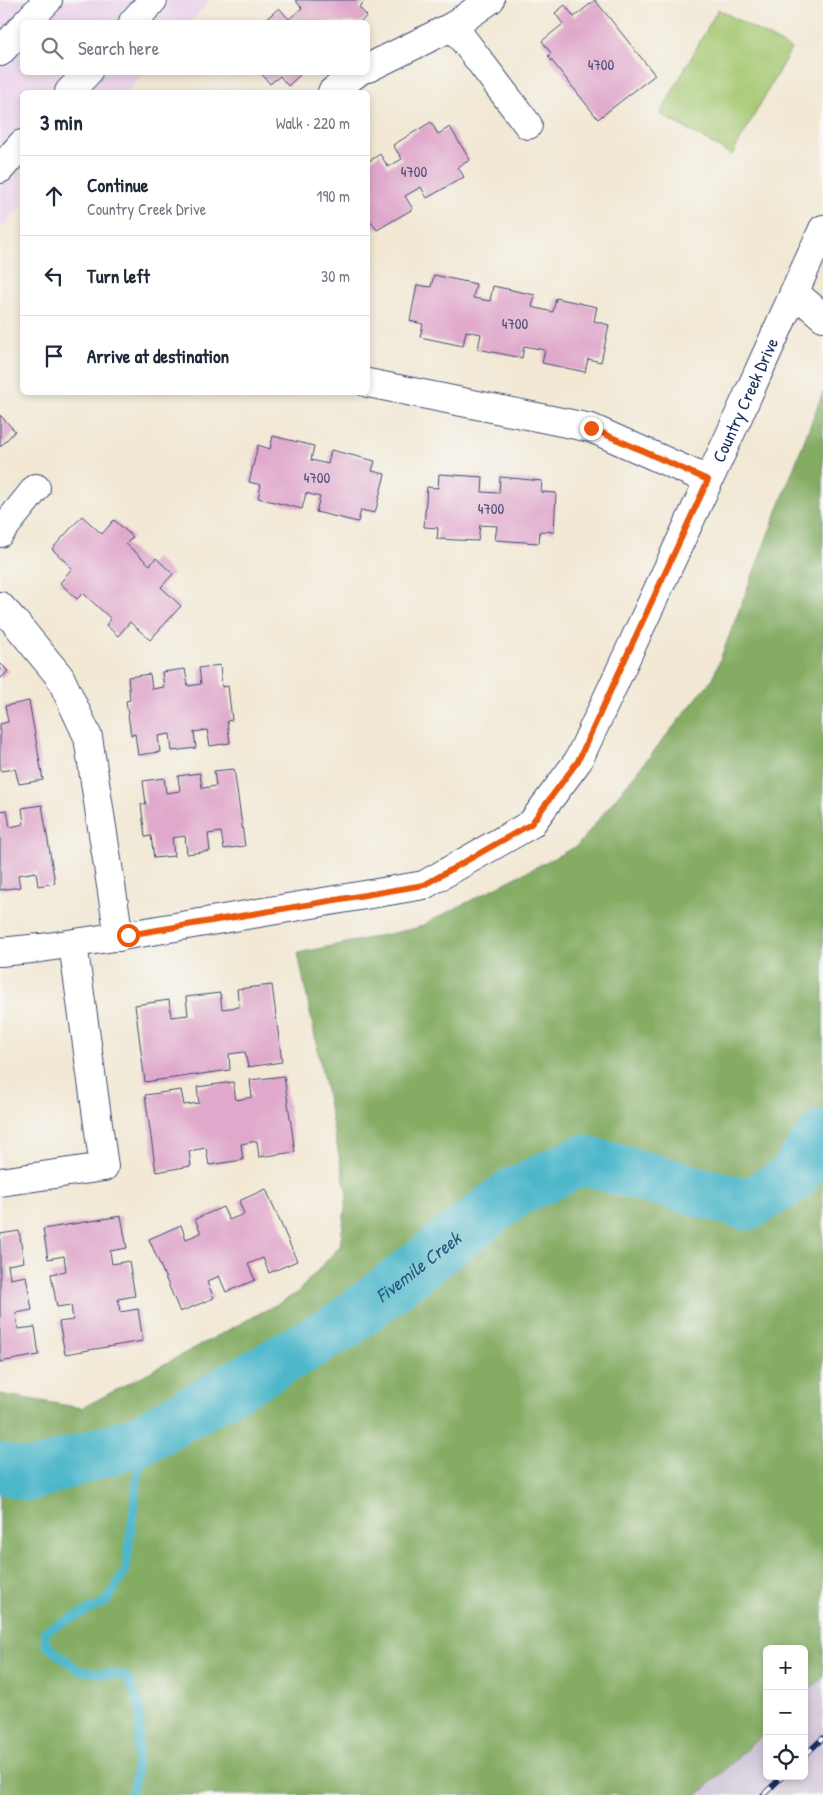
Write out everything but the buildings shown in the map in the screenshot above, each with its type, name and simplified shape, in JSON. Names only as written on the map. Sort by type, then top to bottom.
[{"type":"street","points":[[29,20],[48,0]]},
{"type":"street","points":[[135,20],[153,0]]},
{"type":"street","points":[[370,67],[453,26],[490,0]]},
{"type":"street","points":[[453,26],[528,126]]},
{"type":"street","points":[[0,52],[20,30]]},
{"type":"street","points":[[71,90],[85,75]]},
{"type":"street","points":[[335,90],[354,75]]},
{"type":"street","points":[[0,169],[20,146]]},
{"type":"street","name":"Country Creek Drive","points":[[0,952],[120,937],[424,885],[531,824],[578,761],[728,439],[823,229]]},
{"type":"street","points":[[794,292],[823,317]]},
{"type":"street","points":[[370,382],[591,428],[708,480]]},
{"type":"street","points":[[0,533],[36,488]]},
{"type":"street","points":[[0,606],[60,677],[88,737],[120,937]]},
{"type":"street","points":[[0,1182],[104,1167],[73,944]]},
{"type":"shaded area","points":[[0,0],[210,0],[192,20],[20,20],[20,75],[142,75],[128,90],[20,90],[20,207],[0,230]]},
{"type":"shaded area","points":[[823,1677],[823,1795],[698,1795],[763,1734],[763,1780],[808,1780],[808,1691]]},
{"type":"green space","points":[[718,9],[791,49],[732,155],[660,114]]},
{"type":"green space","points":[[823,392],[823,1677],[808,1691],[808,1645],[763,1645],[763,1734],[698,1795],[0,1795],[0,1394],[82,1408],[296,1294],[340,1246],[347,1195],[298,953],[417,928],[577,846],[713,678]]},
{"type":"waterway","name":"Fivemile Creek","points":[[0,1468],[29,1476],[142,1439],[343,1325],[513,1193],[583,1160],[748,1205],[791,1179],[823,1135]]},
{"type":"waterway","points":[[131,1795],[135,1780],[141,1710],[127,1676],[80,1671],[46,1645],[45,1631],[106,1602],[126,1570],[142,1439]]},
{"type":"railway","points":[[808,1752],[823,1738]]},
{"type":"railway","points":[[763,1795],[779,1780]]},
{"type":"route","points":[[128,935],[424,885],[531,824],[578,761],[708,480],[591,428]]}]
